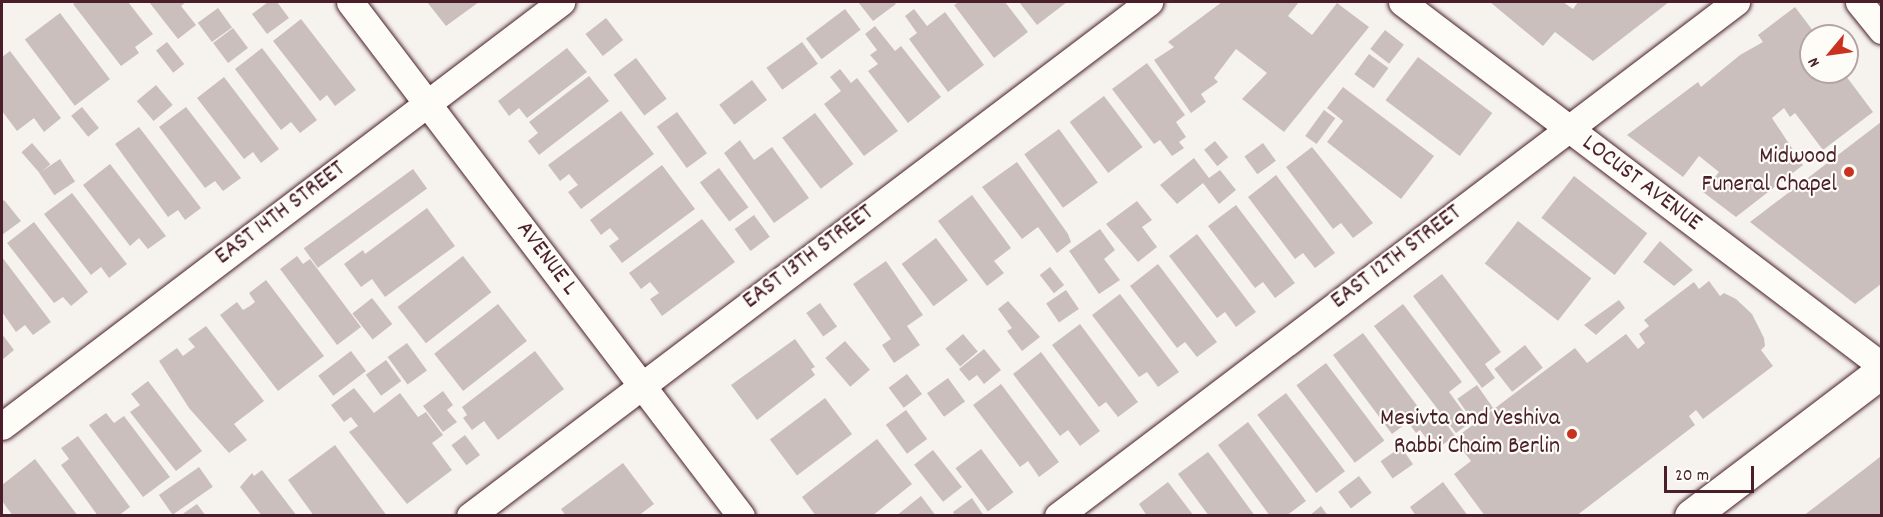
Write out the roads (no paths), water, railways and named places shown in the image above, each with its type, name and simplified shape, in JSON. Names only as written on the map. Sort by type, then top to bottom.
[{"type":"main road","points":[[1691,516],[1881,368]]},
{"type":"street","name":"AVENUE L","points":[[350,2],[741,516]]},
{"type":"street","name":"EAST 14TH STREET","points":[[2,426],[561,2]]},
{"type":"street","name":"EAST 13TH STREET","points":[[470,516],[1149,2]]},
{"type":"street","name":"LOCUST AVENUE","points":[[1402,2],[1881,368]]},
{"type":"street","name":"EAST 12TH STREET","points":[[1058,516],[1736,2]]},
{"type":"street","points":[[1859,2],[1881,30]]},
{"type":"place","name":"Midwood Funeral Chapel","points":[[1849,172]]},
{"type":"place","name":"Mesivta and Yeshiva Rabbi Chaim Berlin","points":[[1572,434]]}]
